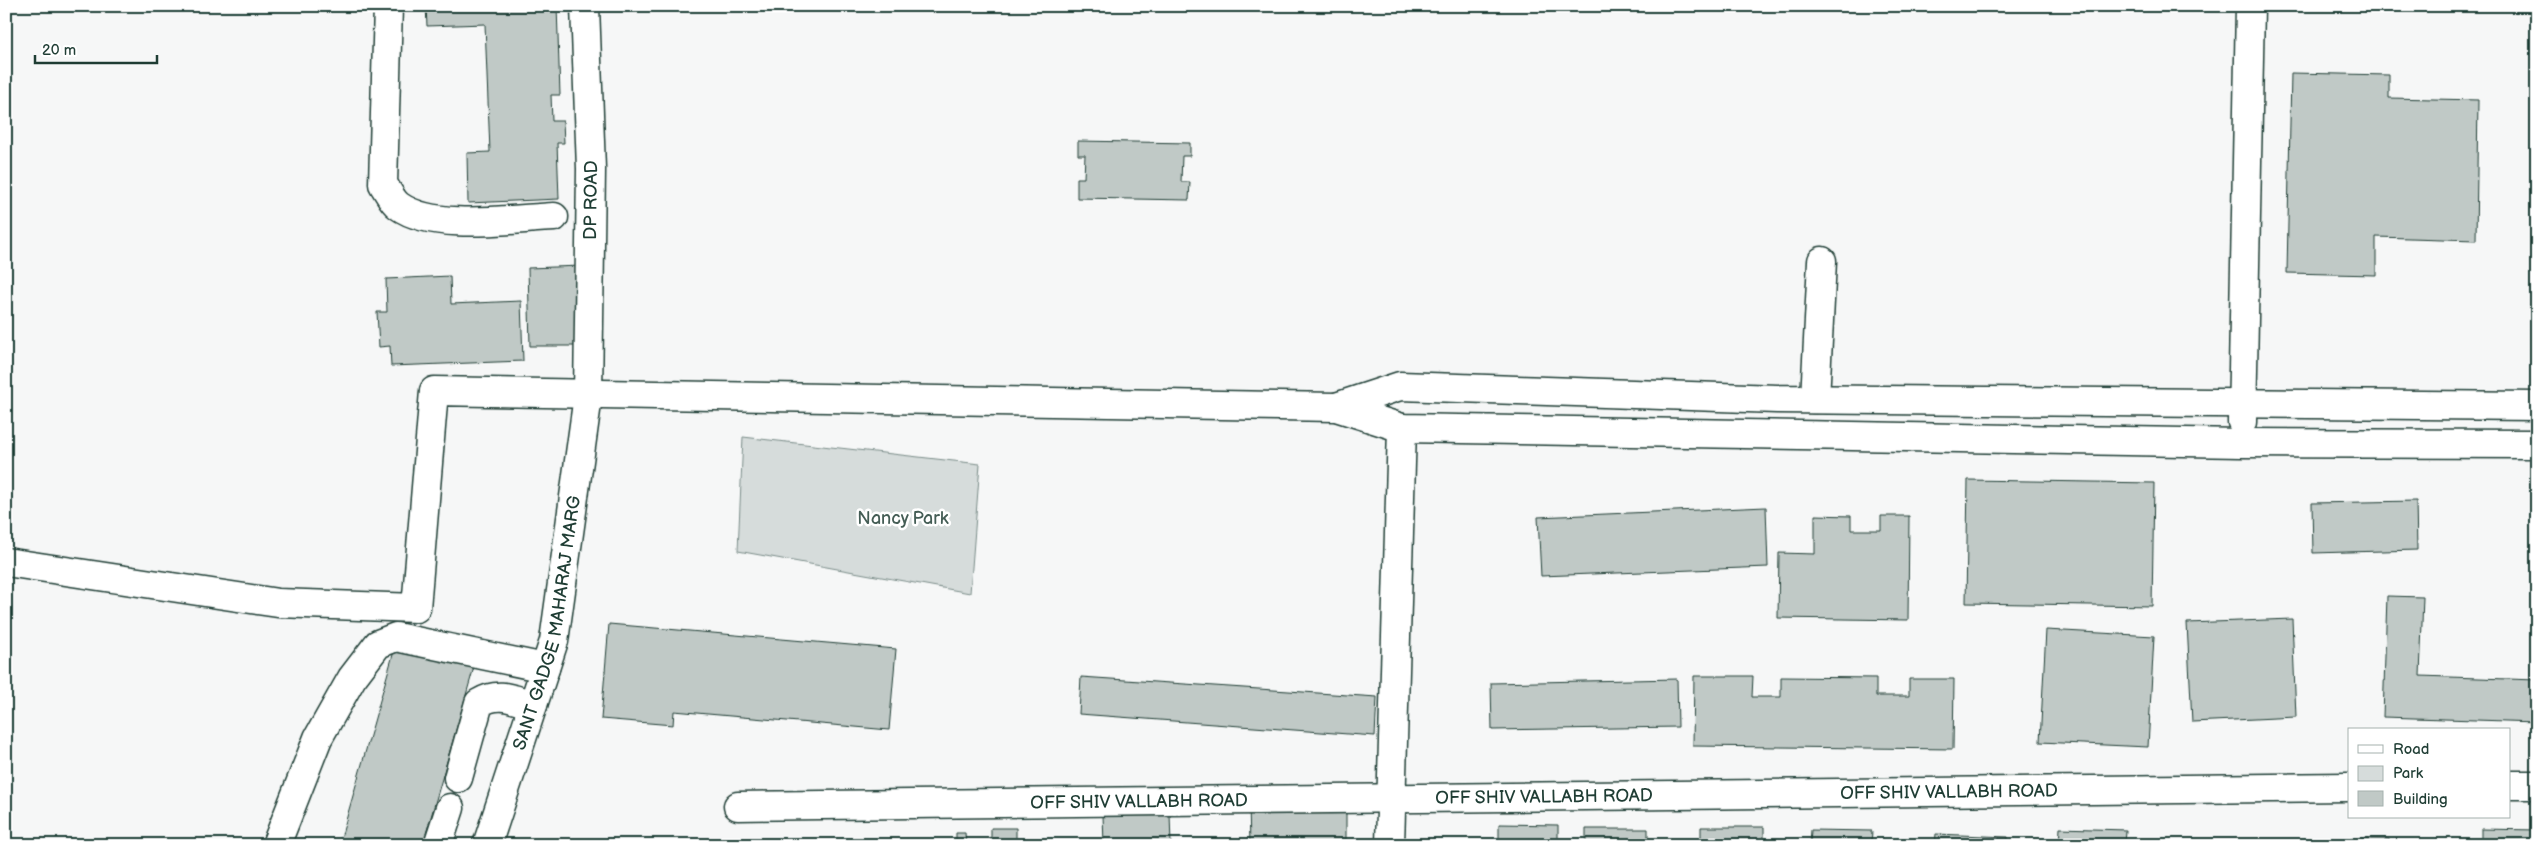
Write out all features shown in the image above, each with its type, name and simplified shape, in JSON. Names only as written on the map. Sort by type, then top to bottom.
[{"type":"street","points":[[388,6],[383,184],[396,204],[412,214],[441,221],[554,218]]},
{"type":"street","points":[[576,6],[583,78],[583,195]]},
{"type":"street","name":"DP ROAD","points":[[586,6],[583,78],[591,169],[588,396]]},
{"type":"street","points":[[2241,443],[2250,6]]},
{"type":"street","points":[[1815,399],[1822,261]]},
{"type":"street","points":[[1336,407],[1400,386],[1815,399],[2537,406]]},
{"type":"street","points":[[6,562],[278,603],[416,608],[434,391],[588,396],[1336,407],[1402,428],[2241,443],[2537,444]]},
{"type":"street","name":"SANT GADGE MAHARAJ MARG","points":[[487,845],[554,641],[588,396]]},
{"type":"street","points":[[1390,845],[1402,428]]},
{"type":"street","points":[[276,845],[318,738],[352,678],[378,644],[396,638],[545,668]]},
{"type":"street","points":[[458,778],[479,703],[490,696],[499,696],[533,705]]},
{"type":"street","points":[[2510,785],[2537,785]]},
{"type":"street","name":"OFF SHIV VALLABH ROAD","points":[[738,806],[2348,787]]},
{"type":"street","points":[[438,845],[450,808]]},
{"type":"green space","name":"Nancy Park","points":[[743,437],[980,464],[970,593],[738,551]]},
{"type":"building","points":[[426,6],[557,6],[560,95],[551,95],[552,121],[563,121],[564,143],[557,143],[559,199],[468,203],[467,153],[490,152],[485,24],[427,26]]},
{"type":"building","points":[[2291,73],[2389,75],[2389,98],[2478,100],[2476,240],[2376,237],[2376,275],[2287,273]]},
{"type":"building","points":[[1078,141],[1190,143],[1190,156],[1182,156],[1181,182],[1190,182],[1189,200],[1077,198],[1077,178],[1084,178],[1085,155],[1078,155]]},
{"type":"building","points":[[581,266],[582,346],[530,346],[528,268]]},
{"type":"building","points":[[450,276],[451,304],[521,301],[523,361],[391,366],[390,346],[379,347],[377,312],[387,312],[386,279]]},
{"type":"building","points":[[1968,480],[2154,483],[2152,606],[1966,603]]},
{"type":"building","points":[[2416,501],[2417,550],[2313,553],[2312,503]]},
{"type":"building","points":[[1766,507],[1768,567],[1541,576],[1538,517]]},
{"type":"building","points":[[1815,515],[1851,516],[1851,530],[1881,530],[1881,516],[1909,516],[1908,620],[1778,618],[1779,553],[1815,554]]},
{"type":"building","points":[[2387,596],[2423,597],[2420,676],[2537,680],[2537,722],[2383,717]]},
{"type":"building","points":[[2292,619],[2296,717],[2192,722],[2187,623]]},
{"type":"building","points":[[609,624],[896,649],[889,730],[674,711],[673,725],[601,719]]},
{"type":"building","points":[[2046,630],[2154,636],[2148,747],[2040,742]]},
{"type":"building","points":[[396,644],[474,667],[423,845],[339,845]]},
{"type":"building","points":[[1694,676],[1753,676],[1752,697],[1781,697],[1781,677],[1876,678],[1876,696],[1909,696],[1909,679],[1954,679],[1953,749],[1693,746]]},
{"type":"building","points":[[1081,677],[1377,697],[1375,736],[1079,714]]},
{"type":"building","points":[[1677,679],[1678,727],[1492,730],[1491,683]]},
{"type":"building","points":[[1346,801],[1346,845],[1250,845],[1249,803]]},
{"type":"building","points":[[1170,814],[1171,845],[1104,845],[1103,815]]},
{"type":"building","points":[[1499,824],[1558,825],[1558,845],[1499,845]]},
{"type":"building","points":[[1701,827],[1764,827],[1764,845],[1701,845]]},
{"type":"building","points":[[991,828],[1016,828],[1016,845],[991,845]]},
{"type":"building","points":[[2060,828],[2126,830],[2125,845],[2059,845]]},
{"type":"building","points":[[1586,829],[1648,829],[1648,845],[1586,845]]},
{"type":"building","points":[[2481,829],[2537,830],[2537,845],[2481,845]]},
{"type":"building","points":[[1811,830],[1872,831],[1871,845],[1810,845]]},
{"type":"building","points":[[956,833],[965,833],[966,845],[956,845]]},
{"type":"building","points":[[1936,834],[2008,837],[2008,845],[1935,845]]},
{"type":"building","points":[[2318,838],[2389,839],[2389,845],[2318,845]]}]
